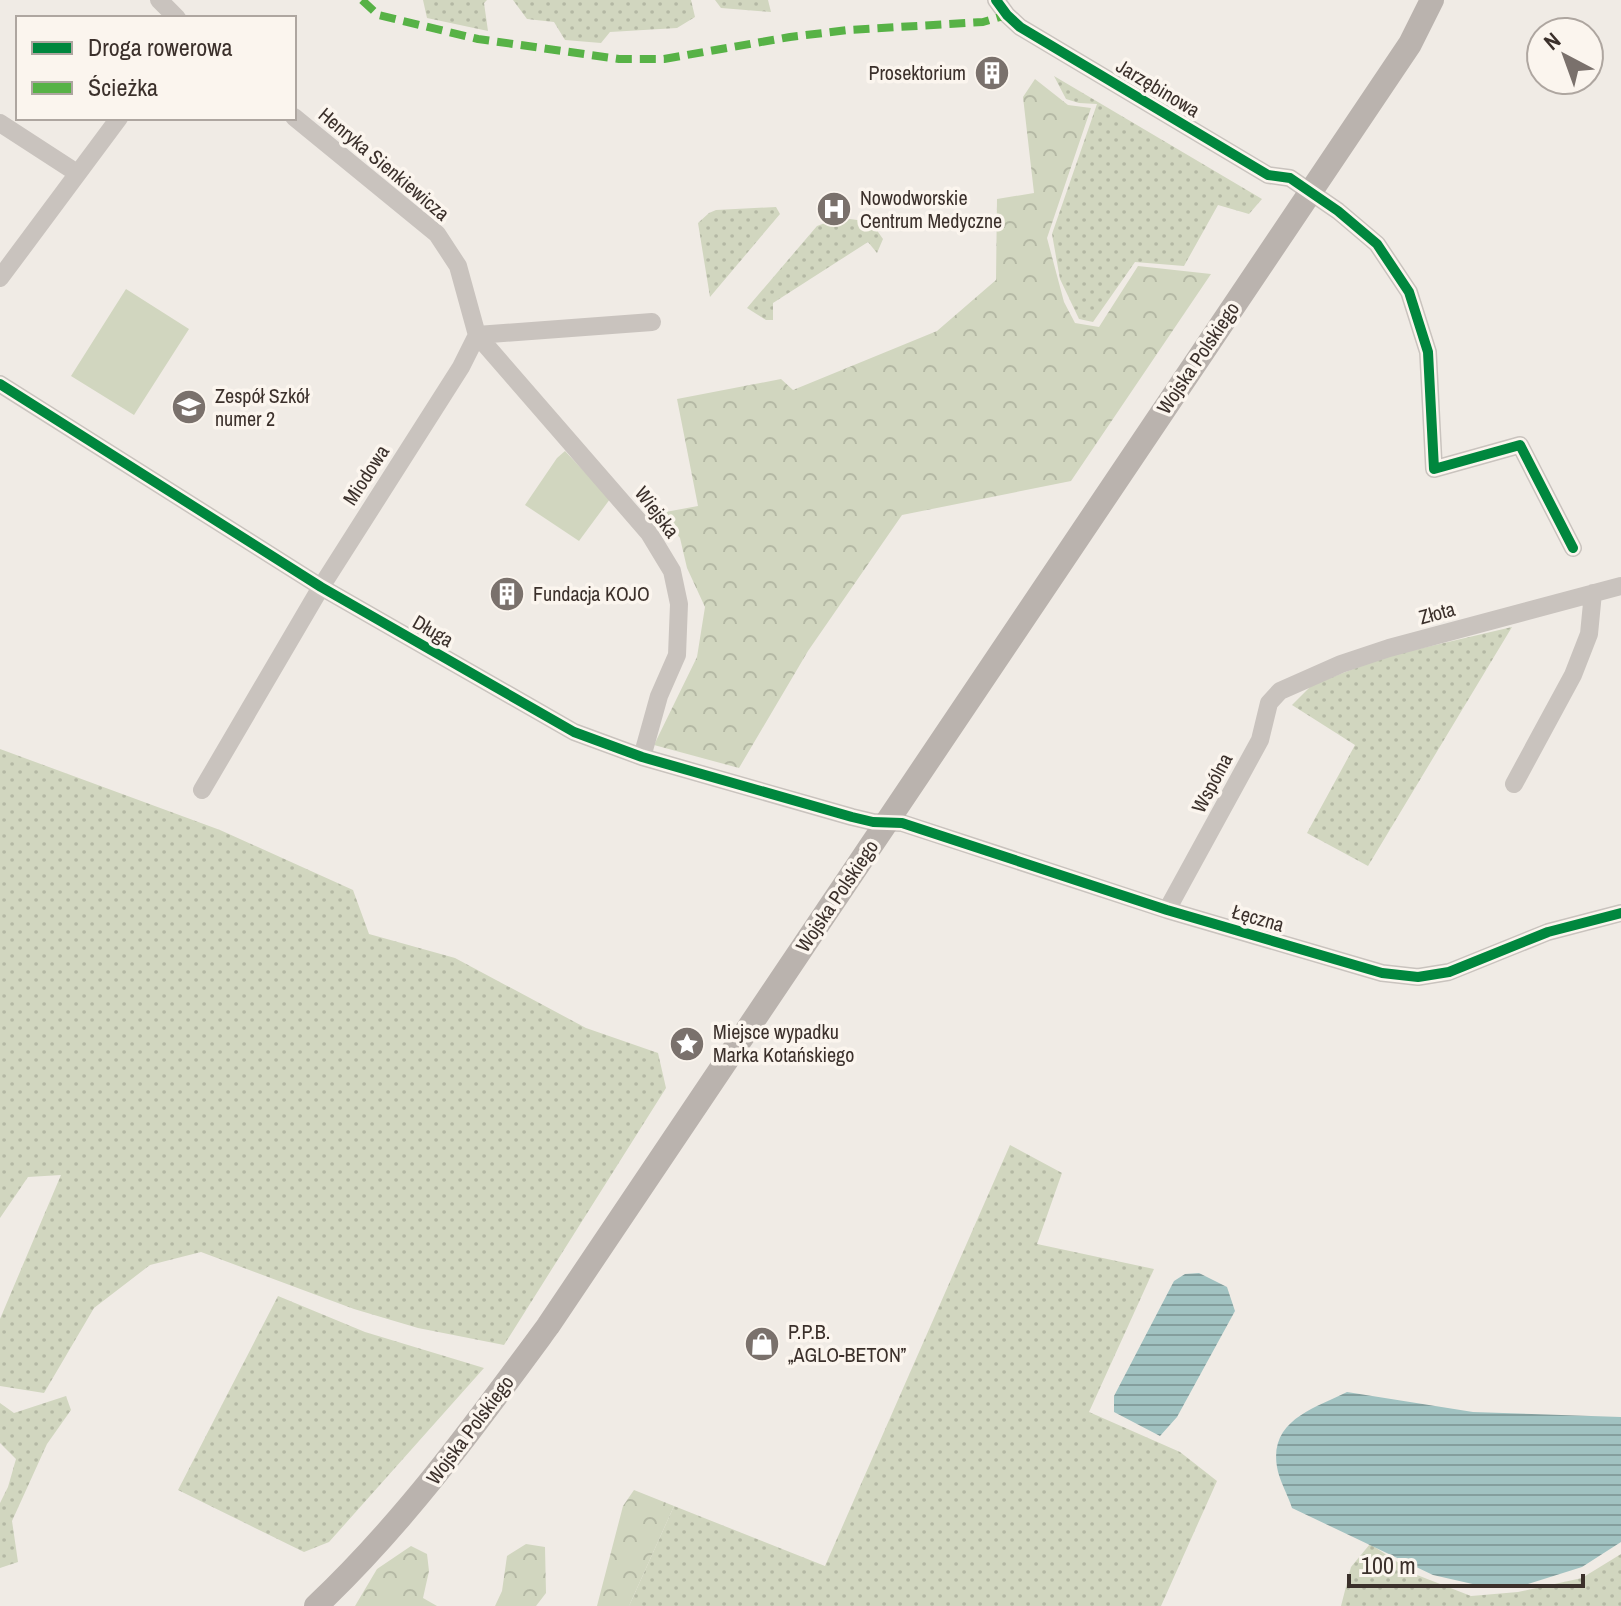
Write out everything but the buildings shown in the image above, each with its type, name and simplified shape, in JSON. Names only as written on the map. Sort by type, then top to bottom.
[{"type":"main road","name":"Wojska Polskiego","points":[[316,1606],[407,1511],[462,1444],[548,1326],[1410,44],[1432,0]]},
{"type":"main road","name":"Wojska Polskiego","points":[[1410,44],[1450,0]]},
{"type":"street","points":[[159,0],[175,16]]},
{"type":"street","name":"Jarzębinowa","points":[[996,0],[1020,27],[1268,175],[1290,178],[1338,211],[1377,244],[1409,292],[1428,352],[1434,469],[1520,445],[1573,548]]},
{"type":"street","name":"Henryka Sienkiewicza","points":[[296,119],[437,234],[458,266],[477,335]]},
{"type":"street","points":[[0,278],[117,120]]},
{"type":"street","points":[[0,123],[77,173]]},
{"type":"street","points":[[477,335],[652,322]]},
{"type":"street","name":"Miodowa","points":[[202,790],[321,587],[461,367],[477,335]]},
{"type":"street","name":"Wiejska","points":[[477,335],[649,533],[672,571],[679,604],[677,655],[659,696],[642,757]]},
{"type":"street","name":"Długa","points":[[0,384],[321,587],[574,732],[642,757],[852,817],[887,823]]},
{"type":"street","name":"Złota","points":[[1296,683],[1389,648],[1621,586]]},
{"type":"street","points":[[1514,784],[1573,675],[1589,634],[1593,593]]},
{"type":"street","name":"Wspólna","points":[[1167,910],[1260,740],[1269,703],[1280,691],[1296,683]]},
{"type":"street","name":"Łęczna","points":[[887,823],[915,828],[1167,910],[1382,973],[1418,977],[1449,972],[1560,928],[1621,913]]},
{"type":"green space","points":[[423,0],[487,0],[484,3],[488,31],[427,18]]},
{"type":"green space","points":[[513,0],[691,0],[695,17],[677,28],[610,32],[601,43],[565,40],[554,22],[527,19]]},
{"type":"green space","points":[[715,0],[768,0],[771,12],[721,8]]},
{"type":"green space","points":[[1054,76],[1262,199],[1249,214],[1218,205],[1184,266],[1135,262],[1093,322],[1079,319],[1060,279],[1052,234],[1097,104],[1066,99]]},
{"type":"green space","points":[[1035,79],[1068,105],[1091,108],[1047,238],[1064,302],[1075,323],[1099,327],[1138,266],[1211,274],[1071,481],[902,515],[808,651],[739,768],[654,745],[697,657],[705,607],[687,568],[680,538],[660,513],[698,506],[677,399],[781,379],[793,390],[937,331],[996,280],[997,199],[1034,193],[1023,97]]},
{"type":"green space","points":[[776,207],[780,214],[710,297],[698,223],[716,210]]},
{"type":"green space","points":[[833,220],[871,222],[883,239],[877,253],[868,242],[773,303],[773,320],[766,320],[747,308],[817,226]]},
{"type":"green space","points":[[126,289],[189,329],[134,415],[71,376]]},
{"type":"green space","points":[[565,451],[610,499],[579,541],[525,505]]},
{"type":"green space","points":[[1512,627],[1368,866],[1307,833],[1355,745],[1292,705],[1312,685],[1384,657]]},
{"type":"green space","points":[[0,749],[220,830],[353,890],[369,934],[455,958],[586,1028],[658,1053],[666,1088],[504,1345],[418,1328],[354,1309],[201,1252],[150,1265],[94,1308],[44,1393],[0,1386],[0,1319],[61,1175],[28,1177],[0,1218]]},
{"type":"green space","points":[[1010,1145],[1062,1173],[1037,1244],[1154,1269],[1089,1412],[1180,1452],[1217,1481],[1161,1606],[629,1606],[674,1506],[825,1566]]},
{"type":"green space","points":[[278,1296],[365,1332],[484,1368],[329,1542],[304,1552],[178,1490]]},
{"type":"green space","points":[[66,1396],[71,1410],[47,1444],[12,1521],[18,1562],[0,1568],[0,1503],[16,1459],[0,1443],[0,1403],[14,1413]]},
{"type":"green space","points":[[634,1490],[674,1506],[629,1606],[597,1606],[623,1506]]},
{"type":"green space","points":[[526,1544],[545,1547],[546,1593],[536,1606],[495,1606],[502,1591],[507,1556]]},
{"type":"green space","points":[[1370,1544],[1417,1575],[1471,1596],[1518,1592],[1582,1578],[1621,1554],[1621,1606],[1341,1606],[1351,1567]]},
{"type":"green space","points":[[411,1546],[427,1554],[429,1571],[423,1598],[437,1606],[355,1606],[377,1569]]},
{"type":"water","points":[[1199,1273],[1227,1287],[1235,1311],[1177,1417],[1160,1436],[1114,1412],[1114,1396],[1174,1281],[1185,1274]]},
{"type":"water","points":[[1347,1392],[1473,1412],[1621,1417],[1621,1542],[1582,1567],[1528,1584],[1477,1585],[1433,1575],[1292,1508],[1277,1467],[1276,1451],[1280,1438],[1297,1418]]},
{"type":"marked path","points":[[362,0],[378,15],[478,39],[619,59],[664,59],[790,37],[848,30],[983,22],[1007,15]]},
{"type":"cycle path","points":[[996,0],[1020,27],[1268,175],[1290,178],[1338,211],[1377,244],[1409,292],[1428,352],[1434,469],[1520,445],[1573,548]]},
{"type":"cycle path","points":[[0,384],[321,587],[574,732],[642,757],[852,817],[873,822],[902,823],[1167,910],[1382,973],[1418,977],[1449,972],[1548,932],[1621,913]]},
{"type":"place","name":"Prosektorium","points":[[992,73]]},
{"type":"place","name":"Nowodworskie Centrum Medyczne","points":[[834,209]]},
{"type":"place","name":"Zespół Szkół numer 2","points":[[189,407]]},
{"type":"place","name":"Fundacja KOJO","points":[[507,594]]},
{"type":"place","name":"Miejsce wypadku Marka Kotańskiego","points":[[687,1044]]},
{"type":"place","name":"P.P.B. „AGLO-BETON”","points":[[762,1344]]}]
